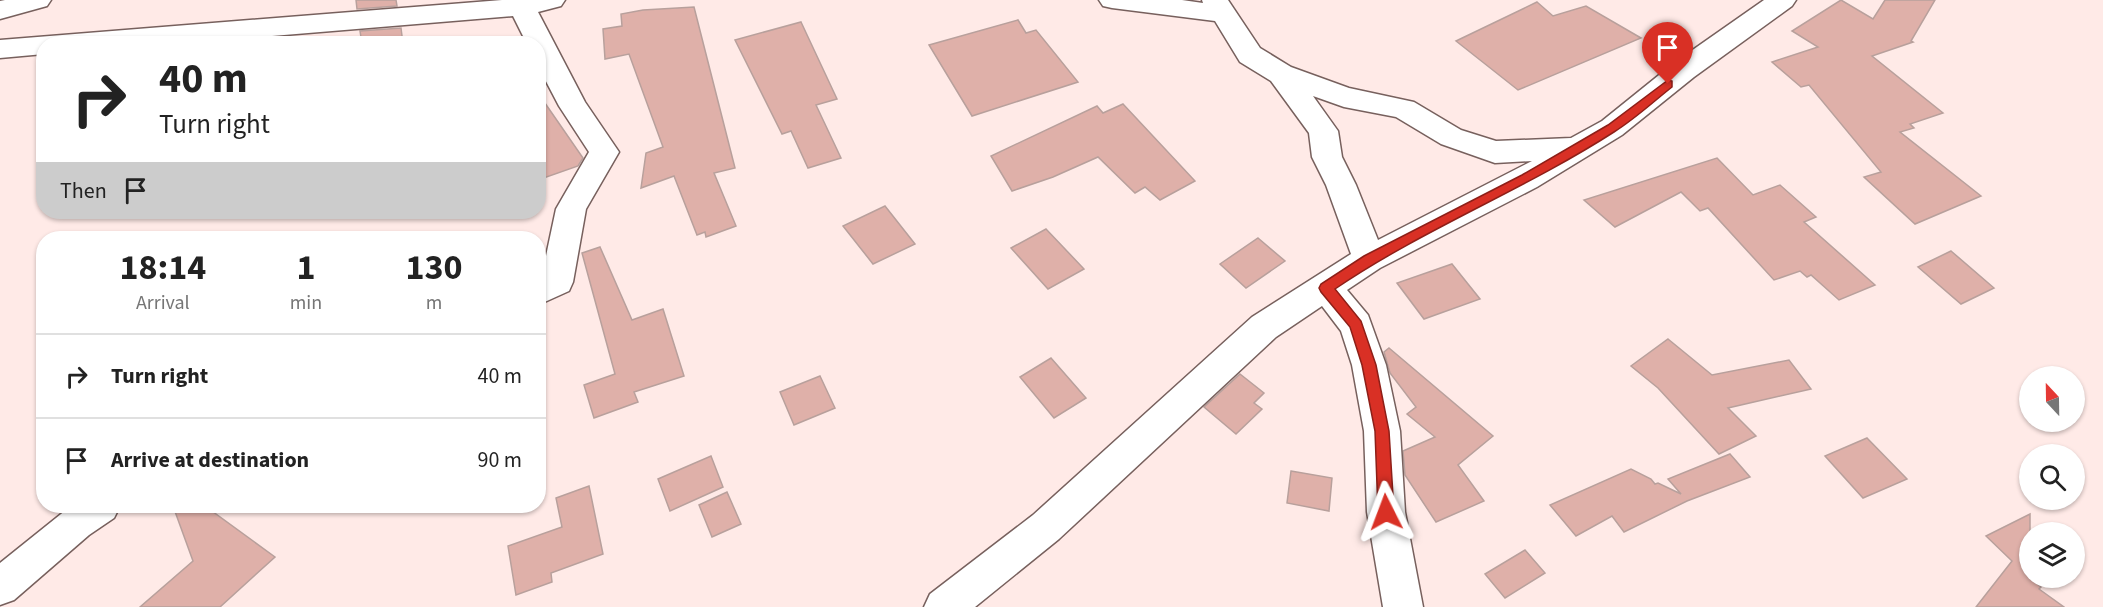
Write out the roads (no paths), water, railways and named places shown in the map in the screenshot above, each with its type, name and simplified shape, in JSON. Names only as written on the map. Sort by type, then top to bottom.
[{"type":"street","points":[[0,10],[38,0]]},
{"type":"street","points":[[157,36],[522,7],[552,0]]},
{"type":"street","points":[[1112,0],[1220,7],[1250,55],[1281,74],[1344,97],[1404,109],[1451,137],[1495,152],[1577,148]]},
{"type":"street","points":[[944,607],[1046,527],[1264,327],[1369,259],[1516,184],[1612,128],[1684,70],[1783,0]]},
{"type":"street","points":[[522,7],[537,36]]},
{"type":"street","points":[[0,49],[36,46]]},
{"type":"street","points":[[546,54],[573,106],[604,152],[571,209],[557,282],[546,288]]},
{"type":"street","points":[[1281,74],[1323,131],[1327,157],[1345,195],[1369,259]]},
{"type":"street","points":[[1326,288],[1356,325],[1369,365],[1382,431],[1386,512],[1403,607]]},
{"type":"street","points":[[0,587],[91,513]]}]
